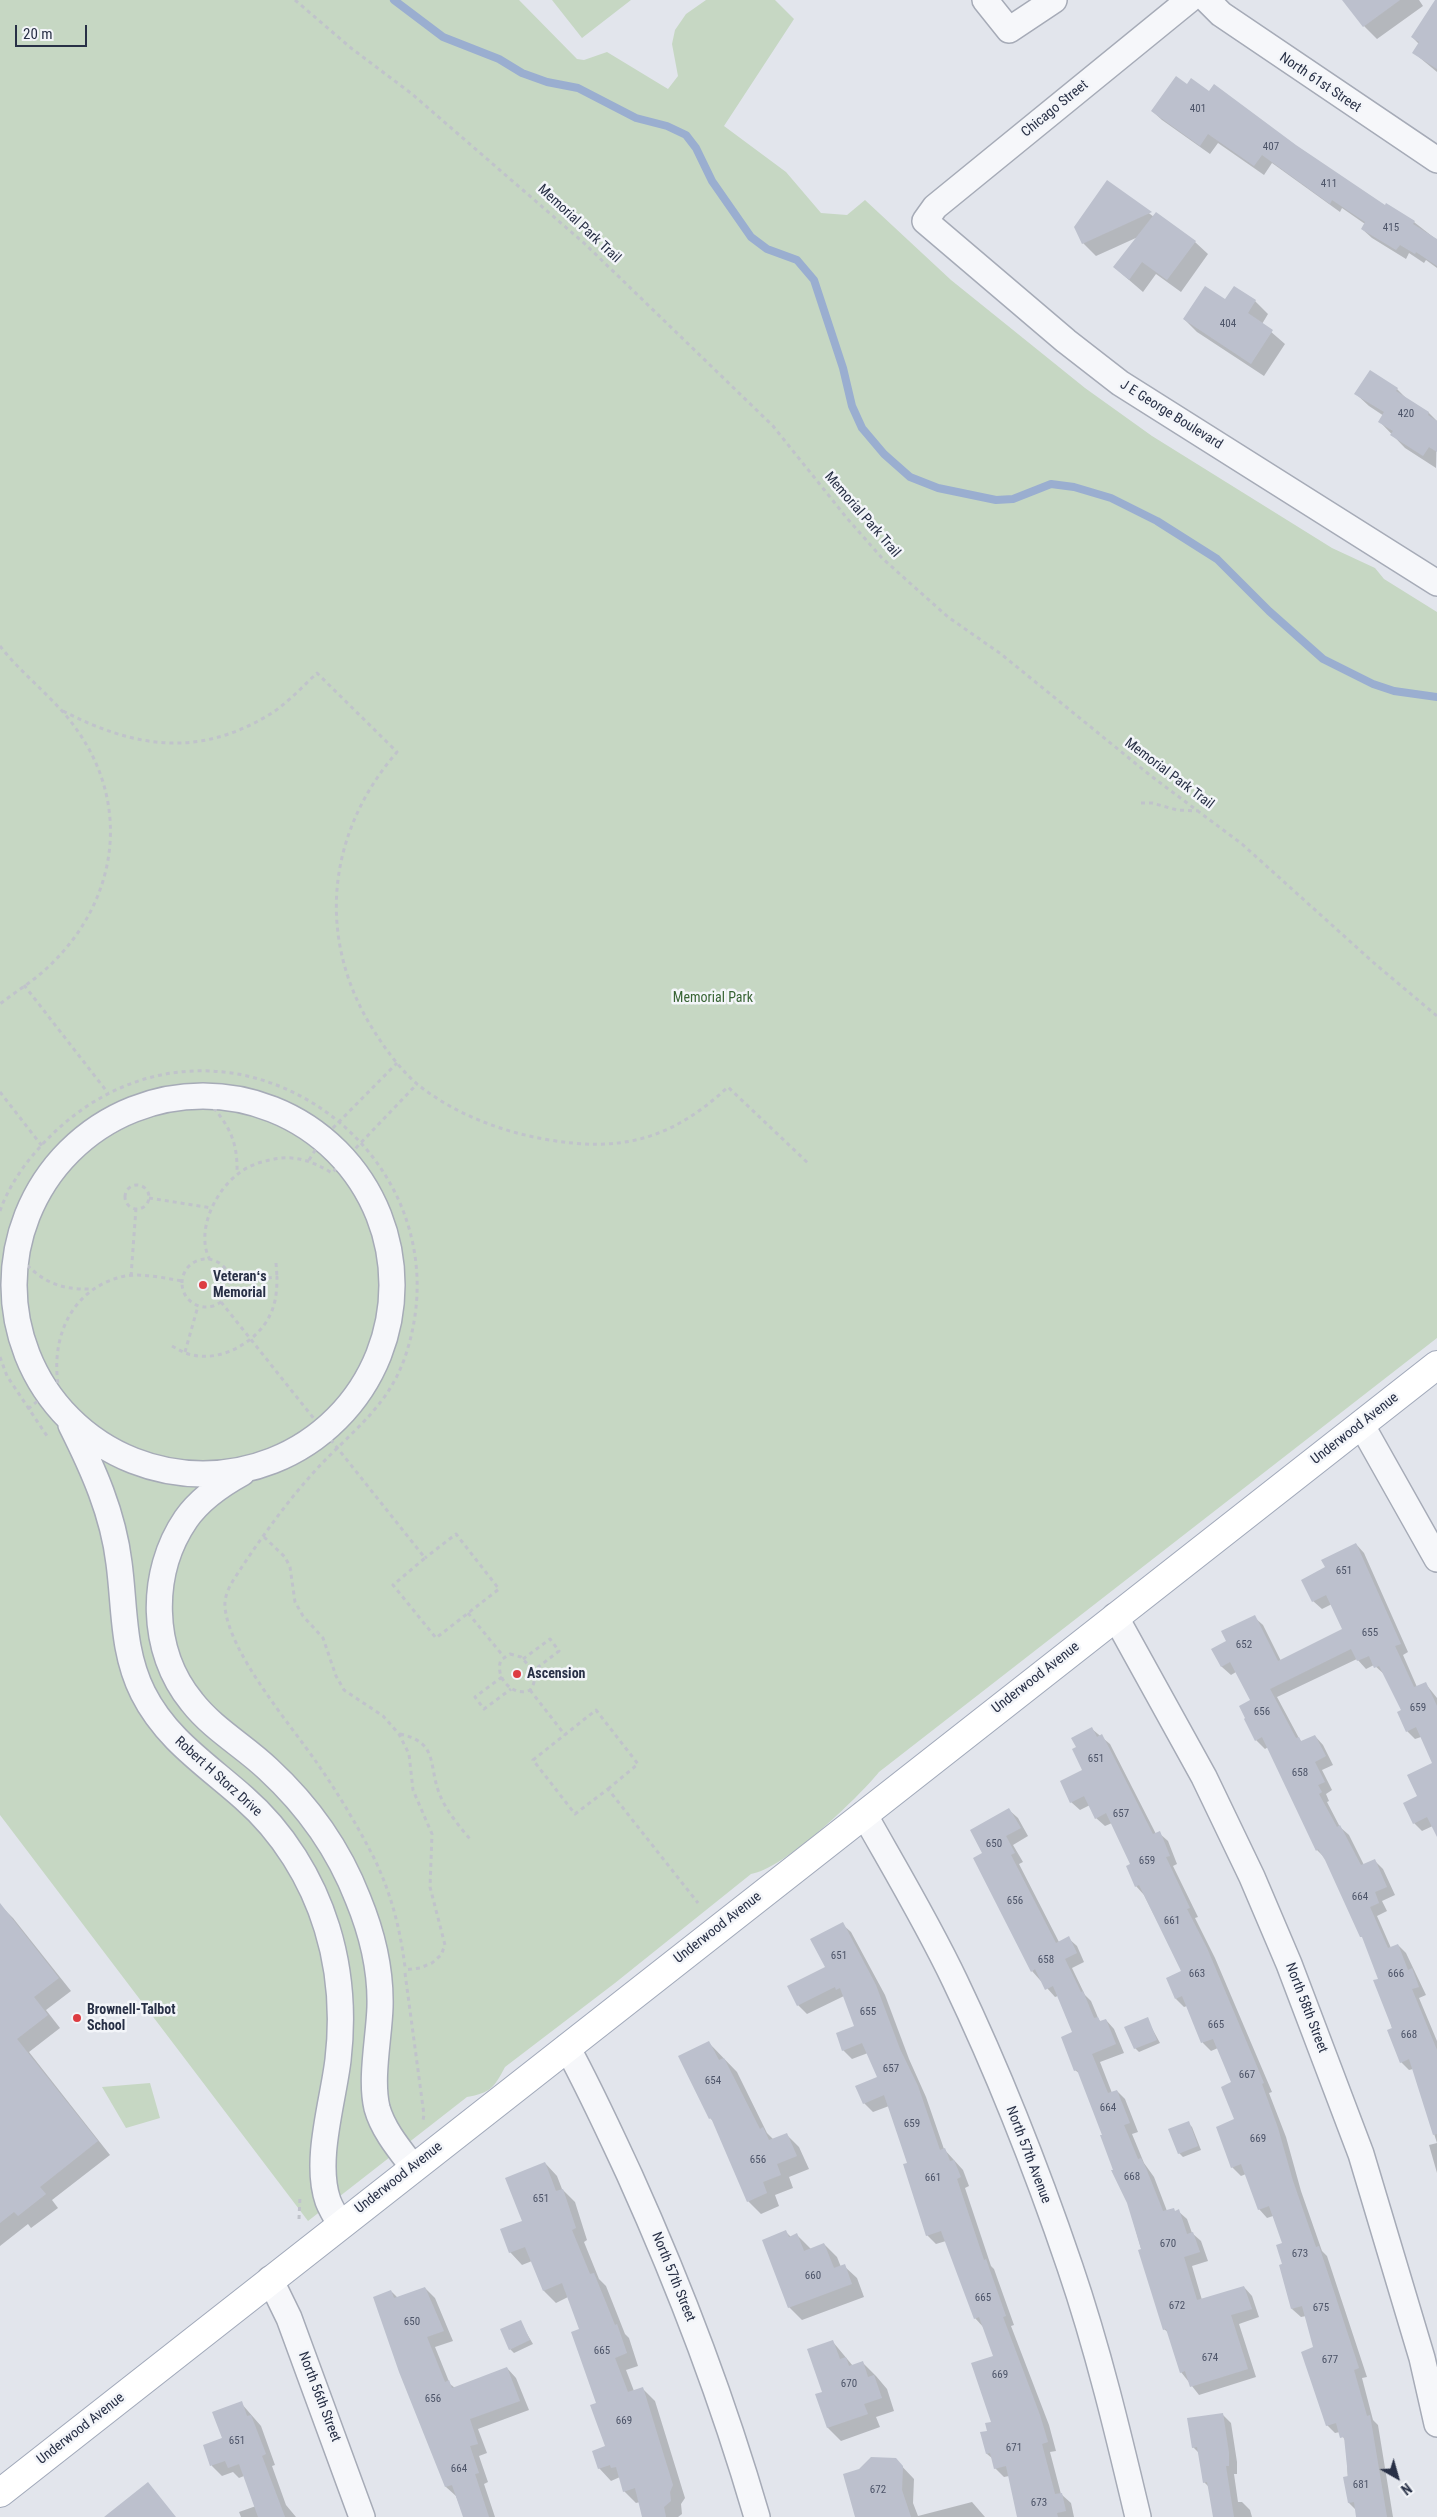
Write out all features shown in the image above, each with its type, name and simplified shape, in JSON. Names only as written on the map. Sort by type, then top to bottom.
[{"type":"main road","name":"Underwood Avenue","points":[[0,2493],[270,2279],[1437,1365]]},
{"type":"street","points":[[985,0],[1009,30],[1054,0]]},
{"type":"street","name":"Chicago Street","points":[[925,221],[935,207],[1189,0]]},
{"type":"street","name":"North 61st Street","points":[[1207,0],[1221,14],[1437,160]]},
{"type":"street","name":"J E George Boulevard","points":[[925,221],[1066,341],[1120,383],[1437,583]]},
{"type":"street","name":"Robert H Storz Drive","points":[[251,1468],[203,1474],[160,1470],[131,1460],[98,1443],[68,1418],[38,1401],[16,1317],[13,1287],[16,1254],[24,1222],[36,1195],[55,1167],[75,1145],[99,1127],[128,1111],[173,1098],[218,1096],[248,1101],[282,1112],[309,1127],[331,1130],[353,1151],[364,1185],[378,1210],[388,1243],[393,1286],[389,1320],[381,1349],[367,1380],[350,1404],[330,1440],[251,1468],[226,1482],[204,1499],[186,1518],[173,1542],[164,1565],[159,1622],[164,1646],[180,1686],[191,1702],[210,1721],[268,1769],[289,1790],[323,1833],[347,1875],[358,1899],[376,1954],[380,2004],[375,2092],[378,2109],[387,2129],[414,2167]]},
{"type":"street","name":"Robert H Storz Drive","points":[[68,1418],[100,1485],[110,1516],[119,1563],[126,1645],[143,1693],[156,1716],[175,1739],[246,1800],[278,1834],[306,1878],[328,1930],[337,1976],[340,2026],[338,2059],[324,2151],[323,2178],[328,2203],[341,2225]]},
{"type":"street","points":[[1361,1424],[1437,1559]]},
{"type":"street","name":"North 58th Street","points":[[1115,1616],[1204,1777],[1252,1877],[1289,1964],[1361,2154],[1422,2358],[1437,2424]]},
{"type":"street","name":"North 57th Avenue","points":[[864,1814],[916,1905],[955,1980],[1027,2150],[1076,2286],[1106,2385],[1138,2517]]},
{"type":"street","name":"North 57th Street","points":[[567,2047],[588,2085],[650,2219],[683,2300],[712,2374],[757,2517]]},
{"type":"street","name":"North 56th Street","points":[[270,2279],[288,2318],[362,2517]]},
{"type":"path","name":"Memorial Park Trail","points":[[295,0],[351,48],[412,94],[584,242],[773,426],[846,517],[882,558],[948,618],[1001,654],[1151,776],[1199,811],[1284,879],[1374,963],[1437,1016]]},
{"type":"path","points":[[0,646],[17,668],[63,711],[88,745],[107,790],[110,813],[110,845],[106,872],[96,903],[82,929],[46,970],[0,1004]]},
{"type":"path","points":[[63,711],[97,728],[129,738],[188,743],[215,738],[268,715],[317,673],[397,752],[377,775],[350,832],[341,863],[336,893],[336,922],[347,980],[369,1024],[397,1063],[417,1084],[445,1102],[497,1128],[552,1141],[592,1144],[616,1144],[667,1131],[707,1106],[728,1087],[810,1165]]},
{"type":"path","points":[[1141,803],[1152,803],[1177,810],[1199,811]]},
{"type":"path","points":[[24,985],[108,1093]]},
{"type":"path","points":[[309,1160],[331,1130],[397,1063]]},
{"type":"path","points":[[0,1211],[6,1194],[56,1130],[108,1093],[127,1085],[169,1074],[214,1071],[244,1075],[272,1082],[318,1104],[331,1130],[353,1151],[376,1163],[403,1209],[417,1269],[416,1298],[406,1355],[396,1380],[382,1402],[330,1440],[314,1471],[244,1564],[227,1591],[224,1605],[227,1621],[256,1677],[341,1799],[374,1858],[387,1888],[398,1924],[424,2115],[423,2120]]},
{"type":"path","points":[[210,1260],[205,1251],[204,1236],[212,1208],[224,1189],[238,1174],[270,1159],[309,1160],[332,1172],[417,1084]]},
{"type":"path","points":[[0,1092],[42,1146]]},
{"type":"path","points":[[203,1096],[225,1121],[232,1133],[237,1152],[238,1174]]},
{"type":"path","points":[[136,1184],[143,1186],[148,1198],[144,1206],[136,1208],[126,1202],[125,1194],[129,1187],[136,1184]]},
{"type":"path","points":[[148,1198],[212,1208]]},
{"type":"path","points":[[130,1276],[136,1208]]},
{"type":"path","points":[[16,1254],[33,1273],[58,1286],[73,1290],[92,1289],[112,1280],[130,1276],[182,1281]]},
{"type":"path","points":[[210,1260],[222,1265],[229,1282],[227,1294],[221,1302],[206,1308],[198,1306],[186,1297],[182,1281],[188,1267],[194,1262],[210,1260]]},
{"type":"path","points":[[172,1346],[185,1352],[213,1356],[233,1350],[250,1338],[271,1314],[277,1294],[276,1263]]},
{"type":"path","points":[[229,1282],[277,1277]]},
{"type":"path","points":[[38,1401],[58,1384],[55,1364],[61,1330],[80,1302],[92,1289]]},
{"type":"path","points":[[221,1302],[425,1558]]},
{"type":"path","points":[[185,1352],[198,1306]]},
{"type":"path","points":[[0,1357],[7,1376],[38,1401],[52,1444]]},
{"type":"path","points":[[456,1534],[499,1589],[436,1638],[393,1585],[425,1558],[456,1534]]},
{"type":"path","points":[[264,1536],[285,1557],[290,1567],[295,1602],[303,1616],[323,1638],[336,1676],[344,1690],[383,1716],[399,1734],[409,1754],[413,1790],[432,1834],[430,1887],[445,1945],[441,1955],[432,1963],[420,1968],[405,1970]]},
{"type":"path","points":[[468,1613],[504,1657]]},
{"type":"path","points":[[524,1659],[550,1639],[555,1645],[559,1651],[533,1671]]},
{"type":"path","points":[[516,1655],[524,1659],[533,1671],[536,1680],[530,1690],[520,1694],[511,1689],[498,1669],[504,1657],[516,1655]]},
{"type":"path","points":[[502,1677],[475,1697],[484,1709],[511,1689]]},
{"type":"path","points":[[530,1690],[565,1735]]},
{"type":"path","points":[[596,1710],[638,1764],[608,1789],[575,1814],[533,1760],[596,1710]]},
{"type":"path","points":[[399,1734],[412,1737],[433,1760],[438,1790],[458,1824],[470,1839]]},
{"type":"path","points":[[608,1789],[698,1904]]},
{"type":"path","points":[[299,2219],[300,2193]]},
{"type":"path","points":[[299,2212],[307,2212]]},
{"type":"green space","name":"Memorial Park","points":[[0,0],[519,0],[577,59],[584,60],[607,52],[668,89],[678,76],[672,44],[675,30],[686,14],[706,0],[775,0],[794,19],[724,126],[786,172],[821,213],[847,215],[865,200],[951,280],[1085,388],[1152,436],[1332,548],[1375,568],[1384,579],[1437,612],[1437,1338],[879,1772],[838,1815],[800,1847],[782,1860],[751,1874],[615,1983],[505,2067],[494,2085],[481,2094],[467,2097],[308,2221],[0,1815]]},
{"type":"green space","points":[[552,0],[631,0],[582,38]]},
{"type":"green space","points":[[150,2083],[160,2118],[126,2128],[102,2087]]},
{"type":"building","points":[[1342,0],[1400,0],[1363,27]]},
{"type":"building","points":[[1435,0],[1437,0],[1437,69],[1412,53],[1419,42],[1411,37]]},
{"type":"building","points":[[1176,76],[1187,84],[1191,78],[1209,91],[1214,84],[1296,145],[1385,205],[1386,203],[1415,221],[1413,224],[1437,239],[1437,266],[1416,252],[1415,254],[1400,245],[1396,250],[1361,229],[1365,222],[1332,200],[1330,204],[1262,155],[1254,166],[1208,134],[1200,146],[1151,111]]},
{"type":"building","points":[[1107,180],[1152,212],[1082,244],[1074,227]]},
{"type":"building","points":[[1156,212],[1196,241],[1167,280],[1142,262],[1129,280],[1113,267]]},
{"type":"building","points":[[1205,286],[1225,299],[1234,286],[1256,300],[1248,313],[1273,330],[1251,364],[1183,319]]},
{"type":"building","points":[[1370,370],[1398,388],[1396,391],[1429,412],[1428,415],[1437,421],[1437,452],[1429,447],[1423,456],[1390,435],[1393,431],[1378,422],[1384,412],[1354,394]]},
{"type":"building","points":[[1356,1543],[1401,1644],[1395,1646],[1414,1687],[1426,1682],[1437,1706],[1437,1837],[1427,1817],[1413,1824],[1403,1803],[1417,1796],[1407,1775],[1432,1763],[1416,1727],[1406,1732],[1397,1712],[1401,1710],[1379,1666],[1374,1668],[1369,1656],[1357,1661],[1351,1649],[1270,1689],[1296,1738],[1299,1737],[1301,1741],[1315,1735],[1326,1756],[1315,1762],[1325,1782],[1318,1785],[1322,1792],[1319,1794],[1337,1827],[1340,1825],[1361,1865],[1375,1859],[1387,1887],[1375,1892],[1379,1903],[1370,1907],[1388,1948],[1398,1944],[1408,1970],[1412,1968],[1419,1987],[1412,1989],[1437,2050],[1437,2134],[1433,2135],[1409,2059],[1400,2063],[1387,2030],[1392,2028],[1373,1980],[1378,1979],[1362,1937],[1360,1937],[1325,1860],[1318,1849],[1316,1851],[1262,1737],[1255,1741],[1244,1719],[1239,1706],[1250,1700],[1230,1662],[1221,1667],[1211,1649],[1226,1641],[1221,1631],[1255,1615],[1278,1661],[1342,1629],[1326,1595],[1312,1602],[1301,1580],[1325,1567],[1321,1560]]},
{"type":"building","points":[[1092,1727],[1097,1737],[1102,1734],[1153,1834],[1160,1831],[1170,1856],[1166,1857],[1190,1908],[1187,1909],[1207,1948],[1264,2083],[1262,2084],[1278,2128],[1293,2181],[1316,2247],[1319,2246],[1359,2368],[1354,2370],[1367,2416],[1370,2415],[1387,2517],[1356,2517],[1354,2502],[1348,2503],[1343,2477],[1348,2476],[1344,2437],[1340,2438],[1336,2423],[1326,2426],[1301,2352],[1313,2347],[1302,2306],[1291,2309],[1279,2265],[1282,2264],[1276,2245],[1282,2243],[1269,2206],[1258,2210],[1241,2164],[1231,2168],[1216,2127],[1234,2119],[1221,2087],[1231,2082],[1213,2039],[1201,2043],[1182,1996],[1175,1999],[1166,1978],[1181,1971],[1139,1885],[1135,1887],[1126,1866],[1130,1864],[1106,1813],[1095,1819],[1084,1796],[1070,1803],[1060,1781],[1082,1770],[1072,1749],[1076,1747],[1071,1738]]},
{"type":"building","points":[[1009,1808],[1021,1828],[1006,1836],[1015,1853],[1011,1855],[1056,1943],[1069,1936],[1077,1953],[1065,1959],[1081,1992],[1083,1991],[1094,2018],[1098,2017],[1100,2021],[1106,2019],[1116,2044],[1092,2054],[1108,2093],[1117,2090],[1130,2123],[1124,2125],[1138,2159],[1141,2158],[1146,2168],[1163,2211],[1174,2208],[1175,2211],[1179,2209],[1187,2234],[1193,2232],[1200,2252],[1184,2257],[1197,2300],[1244,2286],[1252,2309],[1231,2315],[1248,2369],[1190,2387],[1185,2371],[1180,2373],[1166,2329],[1163,2330],[1138,2250],[1141,2249],[1127,2203],[1111,2170],[1113,2170],[1100,2135],[1102,2135],[1077,2070],[1074,2071],[1061,2037],[1072,2032],[1053,1986],[1045,1990],[1035,1969],[1031,1972],[973,1858],[982,1853],[970,1830]]},
{"type":"building","points":[[0,1903],[59,1978],[34,1997],[48,2015],[17,2039],[98,2141],[40,2187],[46,2194],[18,2216],[14,2212],[0,2223]]},
{"type":"building","points":[[843,1922],[876,1985],[900,2049],[918,2086],[940,2150],[945,2148],[950,2161],[954,2160],[961,2177],[957,2179],[984,2260],[986,2259],[1006,2316],[1003,2317],[1040,2415],[1048,2442],[1042,2444],[1055,2494],[1062,2493],[1066,2511],[1057,2513],[1058,2517],[1017,2517],[1006,2466],[994,2469],[990,2453],[986,2454],[980,2432],[987,2431],[985,2423],[991,2422],[971,2363],[993,2356],[979,2317],[974,2319],[941,2231],[926,2236],[903,2164],[907,2163],[884,2095],[863,2104],[855,2086],[877,2077],[862,2043],[842,2051],[836,2033],[854,2026],[840,1988],[836,1990],[835,1987],[797,2006],[787,1986],[825,1967],[810,1939]]},
{"type":"building","points":[[1148,2017],[1157,2040],[1134,2049],[1124,2027]]},
{"type":"building","points":[[709,2041],[719,2060],[724,2058],[760,2129],[763,2127],[769,2140],[787,2133],[797,2156],[777,2164],[781,2175],[763,2182],[767,2193],[747,2202],[711,2118],[709,2119],[678,2056]]},
{"type":"building","points":[[1189,2121],[1198,2146],[1178,2154],[1168,2129]]},
{"type":"building","points":[[545,2162],[556,2191],[563,2189],[576,2228],[572,2230],[590,2274],[594,2273],[615,2325],[617,2324],[627,2353],[615,2358],[628,2392],[643,2387],[673,2485],[670,2492],[671,2501],[664,2507],[666,2517],[642,2517],[635,2488],[623,2492],[616,2467],[611,2468],[610,2465],[598,2469],[592,2451],[605,2446],[590,2405],[596,2403],[571,2332],[579,2329],[562,2283],[543,2291],[525,2247],[509,2253],[500,2229],[522,2221],[505,2178]]},
{"type":"building","points":[[786,2230],[789,2237],[797,2233],[804,2251],[824,2243],[834,2268],[845,2264],[852,2284],[788,2308],[762,2240]]},
{"type":"building","points":[[425,2287],[444,2331],[427,2337],[445,2382],[449,2380],[452,2388],[507,2367],[520,2401],[470,2419],[478,2444],[470,2446],[479,2473],[475,2474],[489,2517],[463,2517],[452,2485],[445,2487],[399,2372],[373,2297],[391,2290],[394,2298]]},
{"type":"building","points":[[521,2320],[530,2340],[509,2350],[500,2329]]},
{"type":"building","points":[[833,2340],[840,2359],[846,2357],[849,2366],[863,2361],[868,2377],[874,2375],[882,2398],[864,2404],[868,2414],[827,2428],[815,2394],[822,2392],[807,2349]]},
{"type":"building","points":[[242,2401],[247,2416],[251,2415],[266,2454],[262,2456],[285,2517],[258,2517],[239,2464],[228,2468],[225,2461],[210,2466],[203,2445],[222,2438],[212,2412]]},
{"type":"building","points":[[1223,2413],[1229,2453],[1229,2466],[1226,2466],[1234,2517],[1213,2517],[1207,2482],[1203,2483],[1197,2447],[1192,2448],[1187,2418]]},
{"type":"building","points":[[871,2457],[896,2458],[903,2466],[902,2490],[911,2517],[855,2517],[843,2474],[859,2469]]},
{"type":"building","points":[[148,2482],[176,2517],[104,2517]]},
{"type":"waterway","points":[[394,0],[443,37],[499,59],[522,73],[547,82],[578,88],[636,118],[667,126],[686,135],[696,148],[712,181],[751,237],[767,249],[797,260],[814,280],[843,368],[852,406],[862,428],[884,454],[910,477],[938,488],[996,500],[1013,499],[1051,484],[1074,487],[1111,498],[1157,521],[1217,559],[1269,611],[1323,659],[1373,684],[1394,691],[1437,697]]},
{"type":"place","name":"Veteranʻs Memorial","points":[[203,1285]]},
{"type":"place","name":"Ascension","points":[[517,1674]]},
{"type":"place","name":"Brownell-Talbot School","points":[[77,2018]]}]
